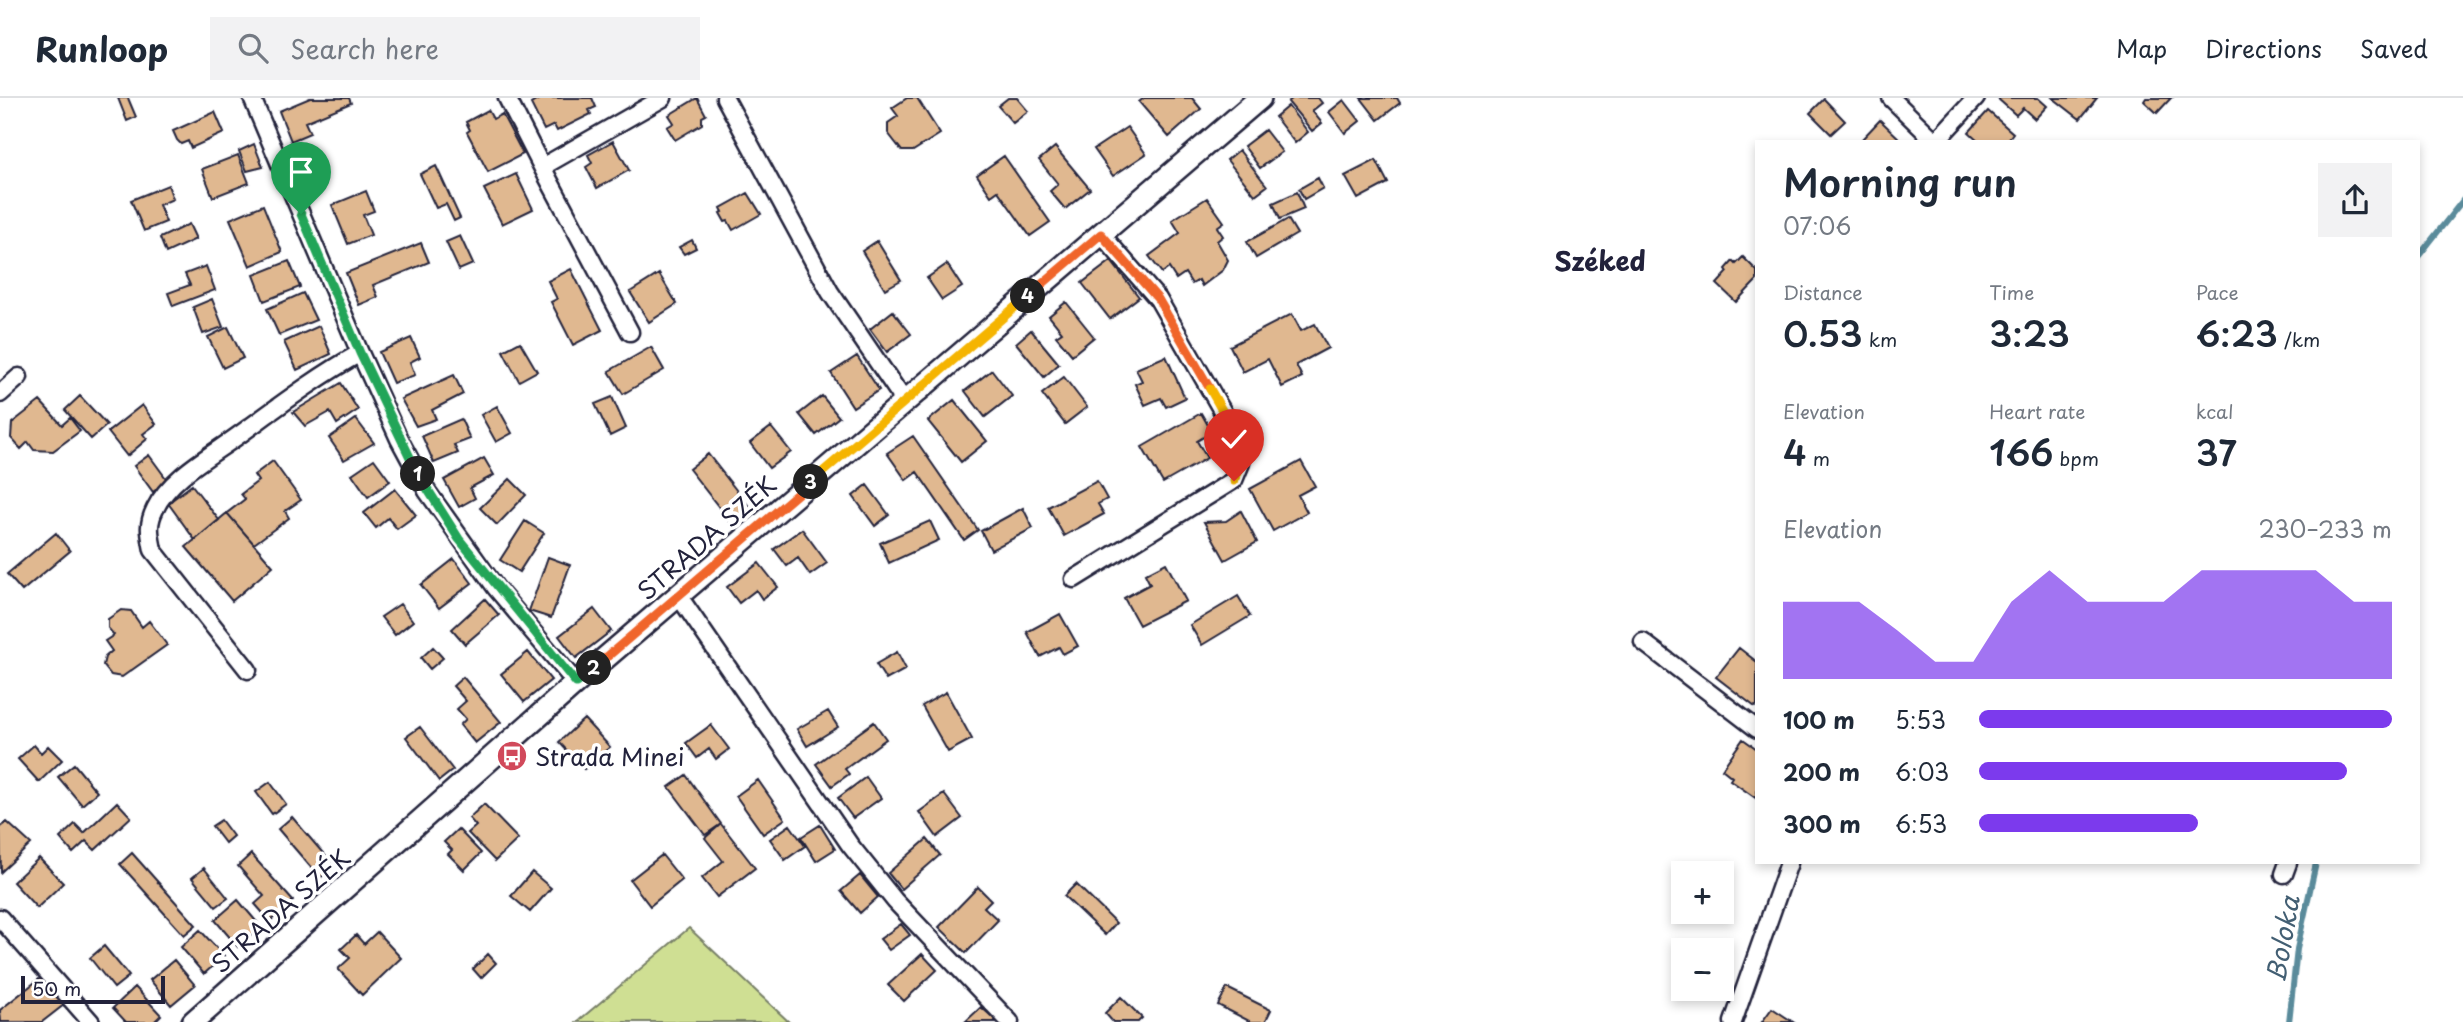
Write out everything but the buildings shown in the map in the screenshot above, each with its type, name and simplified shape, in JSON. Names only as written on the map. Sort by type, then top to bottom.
[{"type":"street","points":[[252,98],[360,353],[427,491],[496,588],[576,683]]},
{"type":"street","points":[[507,98],[630,332]]},
{"type":"street","points":[[542,167],[663,98]]},
{"type":"street","points":[[725,98],[830,292],[905,402]]},
{"type":"street","name":"STRADA SZÉK","points":[[193,1022],[576,683],[1260,98]]},
{"type":"street","points":[[1891,98],[1935,140]]},
{"type":"street","points":[[1937,140],[1976,98]]},
{"type":"street","points":[[1074,579],[1234,481],[1241,463],[1232,428],[1158,299],[1101,234]]},
{"type":"street","points":[[248,670],[153,550],[148,526],[156,506],[177,482],[300,390],[360,353]]},
{"type":"street","points":[[0,394],[19,377]]},
{"type":"street","points":[[678,595],[850,845],[895,901],[1010,1022]]},
{"type":"street","points":[[1643,642],[1755,727]]},
{"type":"street","points":[[1732,1022],[1789,864]]},
{"type":"street","points":[[0,918],[91,1022]]},
{"type":"green space","points":[[689,928],[789,1022],[577,1022]]},
{"type":"waterway","name":"Boloka","points":[[2420,254],[2463,200]]},
{"type":"waterway","name":"Boloka","points":[[2289,1022],[2297,949],[2316,864]]},
{"type":"place","name":"Strada Minei","points":[[512,756]]},
{"type":"district","name":"Széked","points":[[1600,260]]},
{"type":"route","points":[[301,214],[360,353],[427,491],[496,588],[576,683],[1101,234],[1158,299],[1232,428],[1241,463],[1234,481]]}]
